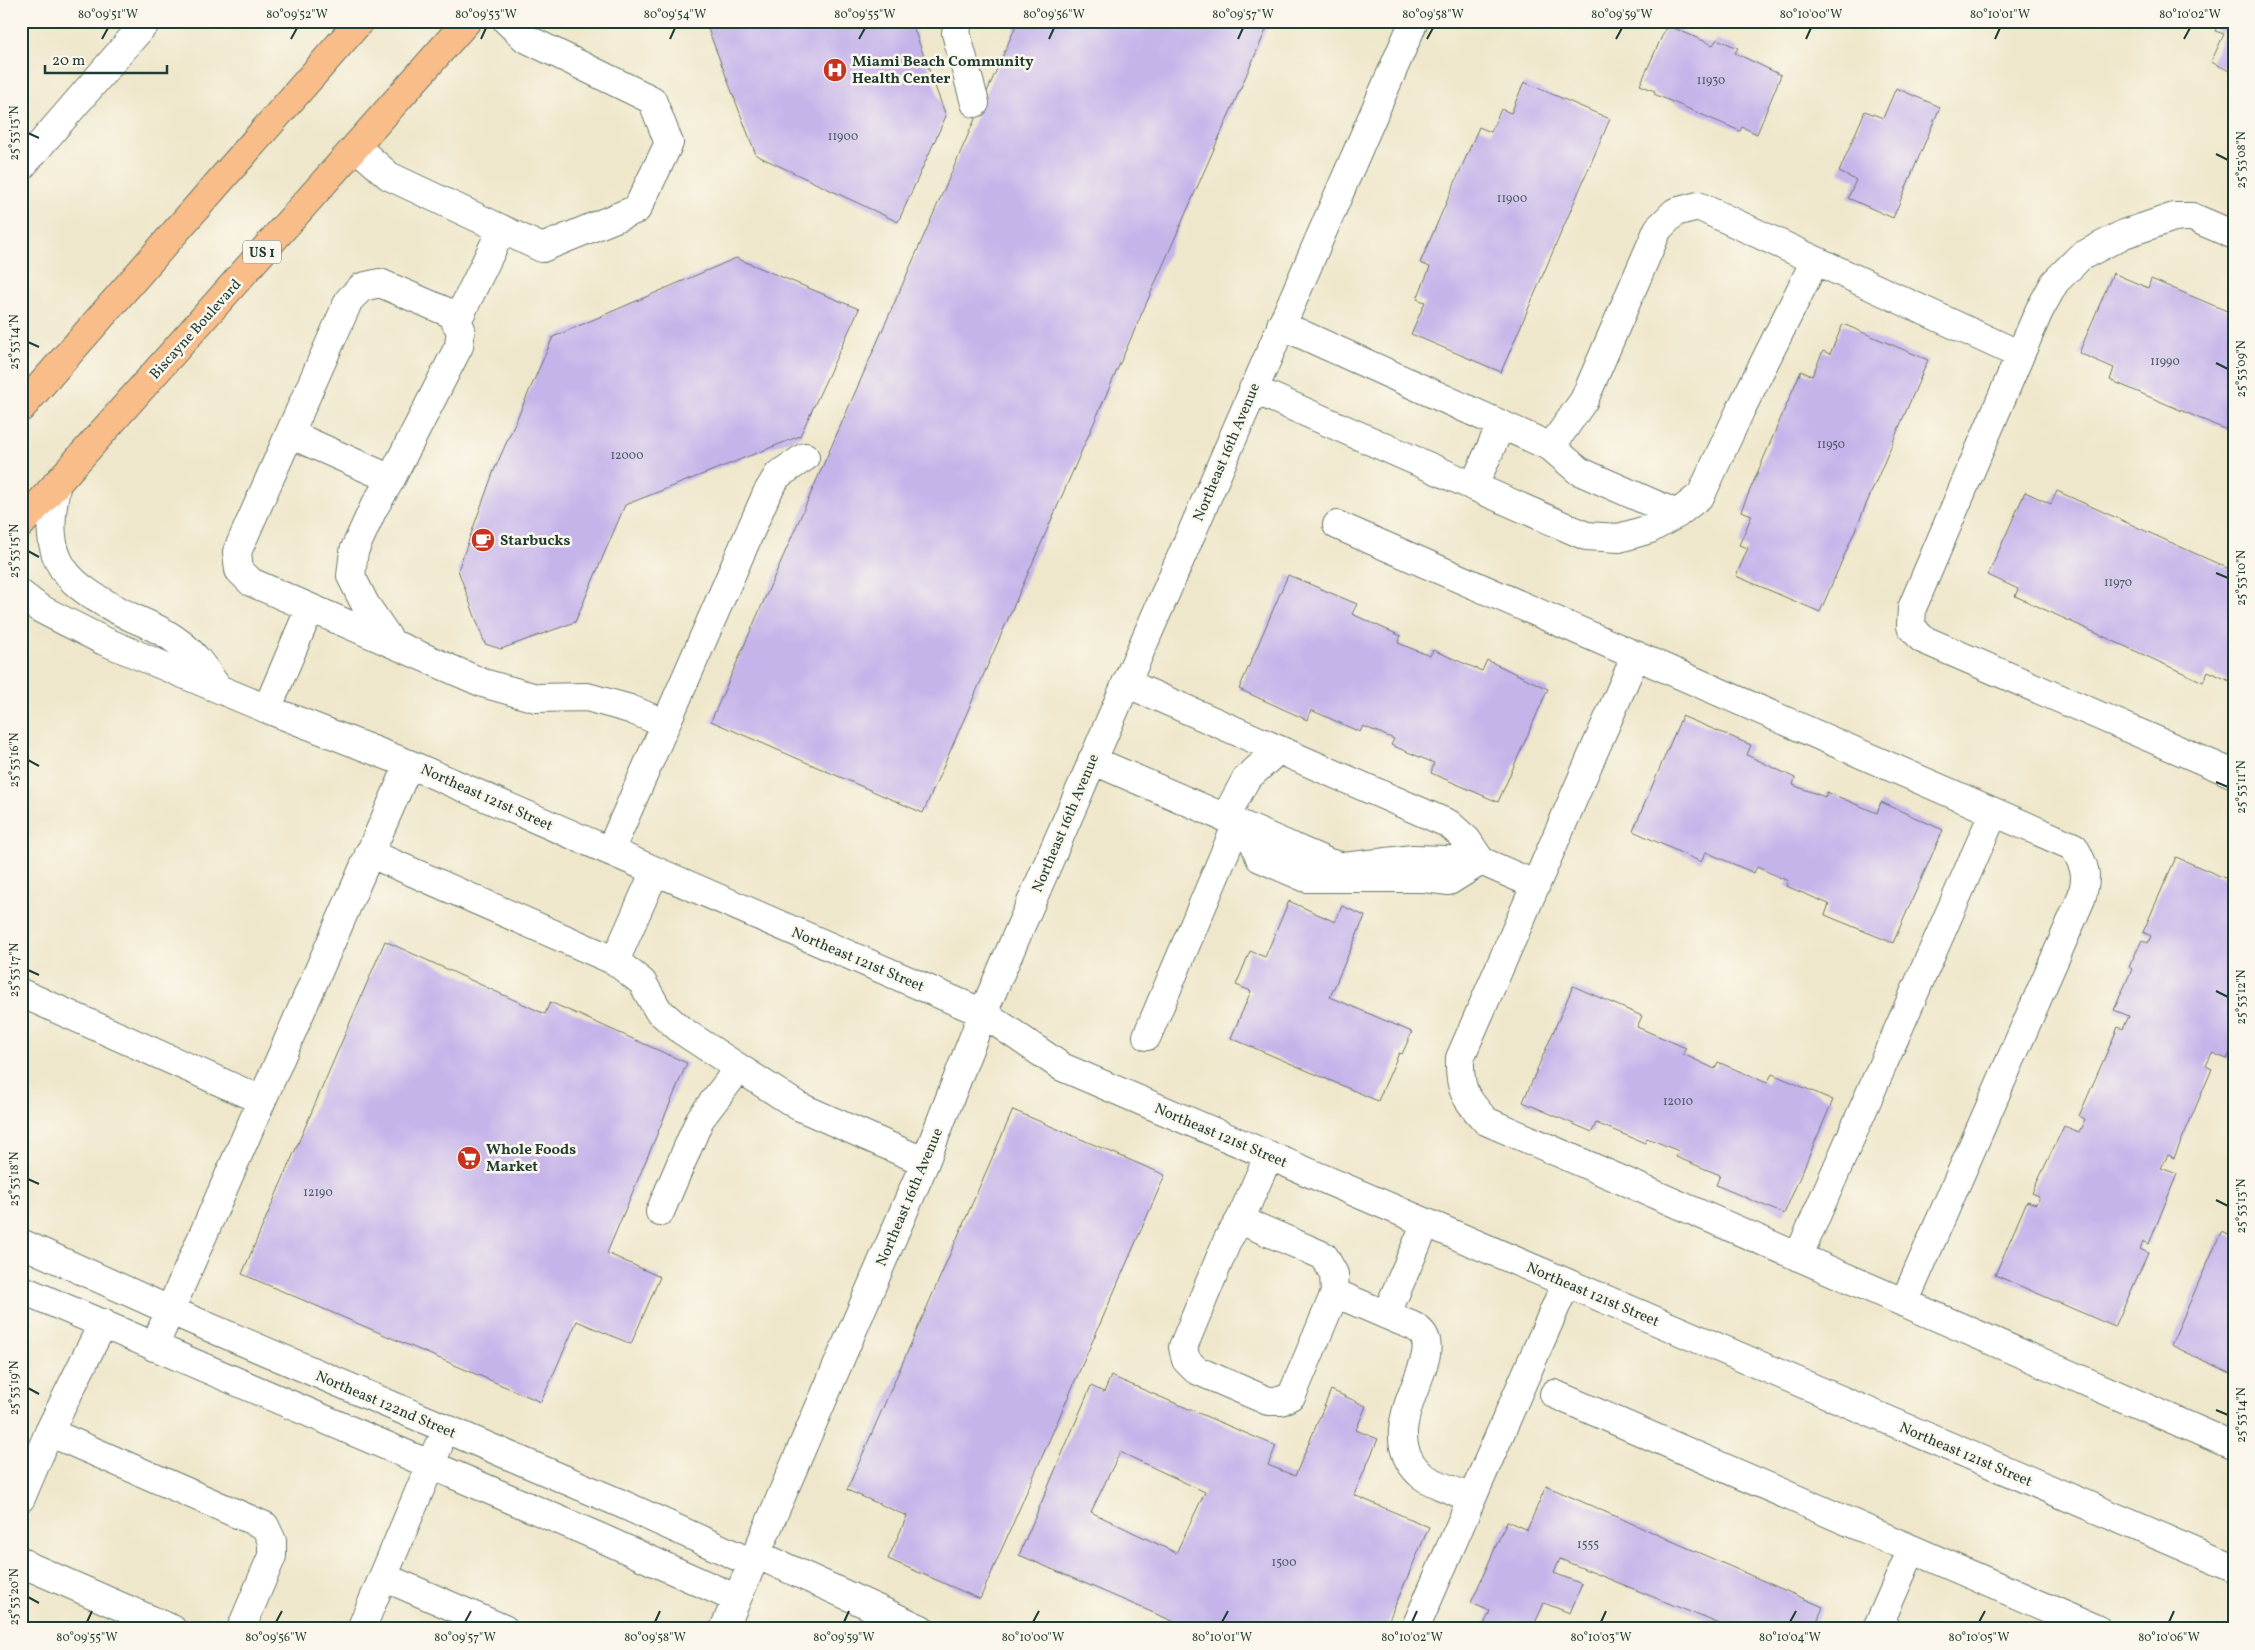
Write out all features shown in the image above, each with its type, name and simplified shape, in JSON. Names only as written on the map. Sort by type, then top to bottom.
[{"type":"main road","points":[[21,408],[360,21]]},
{"type":"main road","points":[[432,61],[448,21]]},
{"type":"main road","name":"Biscayne Boulevard","points":[[21,524],[467,21]]},
{"type":"street","points":[[21,167],[147,21]]},
{"type":"street","points":[[356,147],[389,176],[542,248],[637,209],[669,143],[652,100],[525,38],[507,21]]},
{"type":"street","points":[[958,21],[956,33],[975,103]]},
{"type":"street","name":"Northeast 16th Avenue","points":[[724,1629],[925,1162],[983,1013],[1414,21]]},
{"type":"street","points":[[1551,447],[1584,400],[1658,229],[1675,212],[1698,206],[2020,355]]},
{"type":"street","points":[[2234,235],[2192,217],[2174,216],[2124,234],[2080,258],[2055,282],[2039,311],[1912,608],[1911,626],[1922,639],[2234,774]]},
{"type":"street","points":[[456,323],[502,229]]},
{"type":"street","points":[[1253,389],[1586,536],[1619,538],[1650,529],[1677,514],[1701,495],[1741,409],[1815,261]]},
{"type":"street","points":[[391,642],[365,604],[352,576],[354,551],[373,509],[391,479],[459,346],[461,330],[452,314],[380,283],[362,287],[349,300],[237,552],[239,570],[250,582],[483,683],[536,698],[587,697],[630,708],[666,724]]},
{"type":"street","points":[[1281,325],[1551,447],[1579,471],[1677,514]]},
{"type":"street","points":[[1474,486],[1501,425]]},
{"type":"street","points":[[290,434],[391,479]]},
{"type":"street","points":[[610,851],[767,493],[778,475],[805,458]]},
{"type":"street","points":[[58,483],[51,515],[52,536],[57,557],[64,571],[75,584],[96,599],[174,638],[196,656],[217,687]]},
{"type":"street","points":[[1336,525],[2074,847],[2084,864],[2086,882],[2077,908],[1904,1303]]},
{"type":"street","name":"Northeast 121st Street","points":[[21,594],[39,608],[104,641],[268,709],[409,764],[983,1013],[1062,1067],[2234,1568]]},
{"type":"street","points":[[268,709],[310,608]]},
{"type":"street","points":[[1636,656],[1460,1058],[1459,1081],[1468,1101],[1486,1121],[2234,1446]]},
{"type":"street","points":[[1126,683],[1449,824],[1467,840],[1481,861]]},
{"type":"street","points":[[1147,1036],[1237,824],[1246,779],[1278,750]]},
{"type":"street","points":[[1092,760],[1329,864],[1344,866],[1413,859],[1481,861],[1536,885]]},
{"type":"street","points":[[154,1347],[409,764]]},
{"type":"street","points":[[1798,1257],[1994,812]]},
{"type":"street","points":[[369,853],[615,961],[642,982],[658,1010],[681,1030],[739,1068],[798,1106],[925,1162]]},
{"type":"street","points":[[615,961],[655,871]]},
{"type":"street","points":[[21,993],[262,1100]]},
{"type":"street","points":[[660,1212],[700,1119],[739,1068]]},
{"type":"street","points":[[1240,1220],[1324,1256],[1334,1274],[1335,1293],[1292,1394],[1281,1401],[1268,1401],[1196,1370],[1186,1360],[1183,1347],[1228,1238],[1240,1220],[1269,1155]]},
{"type":"street","points":[[1386,1315],[1426,1223]]},
{"type":"street","name":"Northeast 122nd Street","points":[[21,1243],[169,1310],[445,1430],[921,1629]]},
{"type":"street","points":[[1415,1629],[1566,1283]]},
{"type":"street","points":[[21,1289],[599,1536],[737,1599]]},
{"type":"street","points":[[1335,1293],[1420,1330],[1428,1343],[1427,1357],[1407,1405],[1402,1436],[1406,1458],[1420,1476],[1472,1498]]},
{"type":"street","points":[[21,1498],[49,1432],[103,1323]]},
{"type":"street","points":[[1554,1394],[2096,1629]]},
{"type":"street","points":[[361,1629],[445,1430]]},
{"type":"street","points":[[49,1432],[265,1526],[272,1541],[272,1556],[240,1629]]},
{"type":"street","points":[[1877,1629],[1912,1549]]},
{"type":"street","points":[[21,1560],[26,1565],[172,1629]]},
{"type":"street","points":[[384,1577],[470,1622],[504,1629]]},
{"type":"building","points":[[705,21],[911,21],[946,116],[898,222],[756,155]]},
{"type":"building","points":[[1018,21],[1270,21],[923,813],[711,721]]},
{"type":"building","points":[[2219,21],[2234,21],[2234,73],[2211,62],[2224,34],[2215,31]]},
{"type":"building","points":[[1667,25],[1713,45],[1717,39],[1738,48],[1735,53],[1781,75],[1757,134],[1742,127],[1740,131],[1654,94],[1655,91],[1640,85]]},
{"type":"building","points":[[1524,82],[1610,119],[1501,372],[1411,334],[1425,302],[1417,299],[1430,267],[1420,263],[1479,127],[1491,132],[1501,109],[1511,113]]},
{"type":"building","points":[[1896,88],[1940,107],[1893,218],[1848,198],[1856,180],[1839,172],[1865,111],[1883,118]]},
{"type":"building","points":[[736,258],[859,309],[800,436],[625,505],[575,622],[501,649],[485,644],[458,570],[493,473],[553,337]]},
{"type":"building","points":[[2113,273],[2148,288],[2151,279],[2234,314],[2234,433],[2110,380],[2114,368],[2079,353]]},
{"type":"building","points":[[1843,324],[1928,360],[1820,612],[1736,576],[1748,548],[1739,545],[1752,515],[1741,511],[1801,371],[1812,376],[1823,351],[1830,354]]},
{"type":"building","points":[[2057,491],[2234,571],[2234,683],[2208,671],[2203,682],[2015,596],[2018,589],[1988,575],[2025,492],[2051,504]]},
{"type":"building","points":[[1288,575],[1357,604],[1352,614],[1401,636],[1398,643],[1430,656],[1433,650],[1482,671],[1487,660],[1548,689],[1498,802],[1431,773],[1434,763],[1391,745],[1394,739],[1363,726],[1360,732],[1311,710],[1307,720],[1239,689]]},
{"type":"building","points":[[1682,716],[1751,745],[1747,755],[1795,778],[1793,785],[1825,797],[1827,792],[1877,813],[1881,802],[1943,830],[1893,943],[1825,915],[1829,904],[1786,886],[1788,881],[1757,867],[1754,873],[1706,852],[1701,862],[1633,831]]},
{"type":"building","points":[[2176,857],[2234,882],[2234,1045],[2227,1059],[2212,1053],[2206,1066],[2212,1069],[2174,1158],[2168,1155],[2161,1168],[2177,1174],[2149,1244],[2143,1241],[2140,1249],[2148,1253],[2115,1327],[1995,1275],[2027,1201],[2036,1204],[2039,1196],[2032,1193],[2064,1126],[2079,1132],[2085,1119],[2079,1116],[2118,1027],[2123,1029],[2129,1016],[2114,1010],[2132,969],[2129,967],[2142,940],[2148,943],[2151,936],[2143,932]]},
{"type":"building","points":[[1289,901],[1335,922],[1342,906],[1365,916],[1330,997],[1412,1032],[1402,1054],[1399,1053],[1378,1101],[1231,1038],[1251,991],[1236,985],[1250,951],[1265,957]]},
{"type":"building","name":"Whole Foods Market","points":[[385,941],[545,1014],[550,1002],[687,1063],[607,1253],[660,1277],[631,1344],[577,1321],[541,1402],[242,1274]]},
{"type":"building","points":[[1573,986],[1642,1016],[1637,1027],[1686,1048],[1683,1054],[1715,1069],[1718,1062],[1767,1083],[1772,1074],[1833,1100],[1784,1214],[1716,1185],[1720,1175],[1676,1157],[1679,1151],[1647,1138],[1645,1143],[1596,1123],[1592,1132],[1523,1102]]},
{"type":"building","points":[[1013,1110],[1165,1175],[980,1599],[888,1559],[907,1516],[847,1490]]},
{"type":"building","points":[[2221,1232],[2234,1237],[2234,1375],[2171,1345]]},
{"type":"building","points":[[1111,1376],[1276,1446],[1268,1465],[1295,1476],[1331,1390],[1366,1406],[1356,1430],[1378,1439],[1354,1495],[1429,1527],[1385,1629],[1191,1629],[1019,1555],[1091,1386],[1104,1392]],"holes":[[[1120,1452],[1205,1492],[1176,1553],[1091,1512]]]},
{"type":"building","points":[[1546,1486],[1823,1607],[1814,1629],[1732,1629],[1560,1559],[1554,1573],[1582,1584],[1570,1613],[1544,1603],[1535,1623],[1550,1629],[1482,1629],[1490,1611],[1471,1603],[1507,1521],[1527,1530]]},
{"type":"place","name":"Miami Beach Community Health Center","points":[[835,70]]},
{"type":"place","name":"Starbucks","points":[[483,540]]},
{"type":"place","name":"Whole Foods Market","points":[[469,1158]]}]
